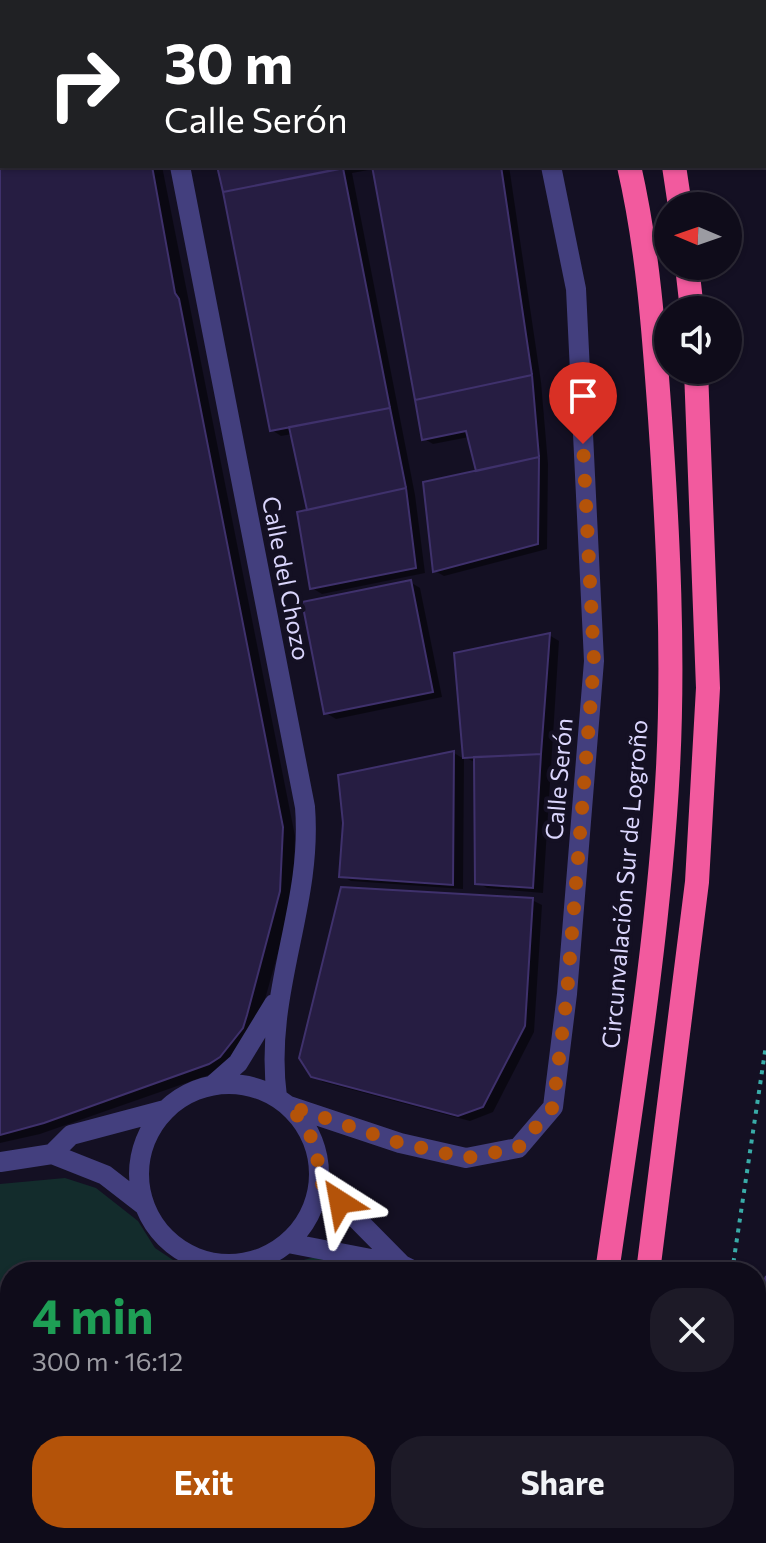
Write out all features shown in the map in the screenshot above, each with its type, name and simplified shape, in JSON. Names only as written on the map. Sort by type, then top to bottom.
[{"type":"highway","points":[[674,168],[678,192]]},
{"type":"highway","name":"Circunvalación Sur de Logroño","points":[[608,1262],[649,967],[668,768],[670,614],[664,472],[649,271],[630,172]]},
{"type":"highway","points":[[649,1262],[697,882],[708,688],[697,384]]},
{"type":"street","name":"Calle del Chozo","points":[[180,168],[305,807],[306,859],[276,1001],[272,1064],[283,1101]]},
{"type":"street","name":"Calle Serón","points":[[283,1101],[400,1143],[466,1158],[518,1148],[553,1107],[567,994],[594,661],[576,289],[551,168]]},
{"type":"street","name":"Calle del Chozo","points":[[213,1085],[238,1063],[276,1001]]},
{"type":"street","points":[[215,1262],[179,1249],[155,1226],[145,1206],[139,1181],[141,1155],[150,1131],[165,1110],[187,1093],[213,1085],[246,1085],[283,1101],[307,1127],[317,1153],[319,1181],[314,1204],[303,1225],[288,1243],[263,1258],[244,1262]]},
{"type":"street","points":[[52,1154],[71,1135],[165,1110]]},
{"type":"street","points":[[0,1162],[52,1154],[105,1175],[145,1206]]},
{"type":"street","points":[[319,1181],[403,1262]]},
{"type":"street","points":[[288,1243],[380,1262]]},
{"type":"path","points":[[733,1262],[766,1045]]},
{"type":"green space","points":[[65,1178],[96,1188],[138,1221],[155,1248],[176,1262],[0,1262],[0,1184]]},
{"type":"green space","points":[[319,1256],[344,1262],[296,1262]]},
{"type":"building","points":[[0,168],[152,168],[283,827],[280,891],[243,1028],[220,1057],[209,1064],[44,1123],[0,1135]]},
{"type":"building","points":[[217,168],[345,168],[223,192]]},
{"type":"building","points":[[343,168],[390,408],[270,431],[223,192]]},
{"type":"building","points":[[372,168],[501,168],[532,375],[415,400]]},
{"type":"building","points":[[532,375],[539,457],[476,471],[466,431],[422,440],[415,400]]},
{"type":"building","points":[[390,408],[406,488],[307,510],[289,427]]},
{"type":"building","points":[[539,457],[538,544],[433,572],[423,482]]},
{"type":"building","points":[[406,488],[416,568],[310,589],[297,512]]},
{"type":"building","points":[[411,580],[433,692],[324,714],[302,602]]},
{"type":"building","points":[[550,633],[541,754],[463,758],[454,653]]},
{"type":"building","points":[[454,751],[453,885],[339,877],[343,823],[338,775]]},
{"type":"building","points":[[541,754],[533,888],[475,884],[474,757]]},
{"type":"building","points":[[341,887],[533,898],[525,1026],[483,1107],[458,1116],[311,1077],[299,1058]]},
{"type":"route","points":[[340,1202],[319,1181],[317,1153],[307,1127],[289,1106],[400,1143],[466,1158],[518,1148],[553,1107],[567,994],[594,661],[583,444]]}]
